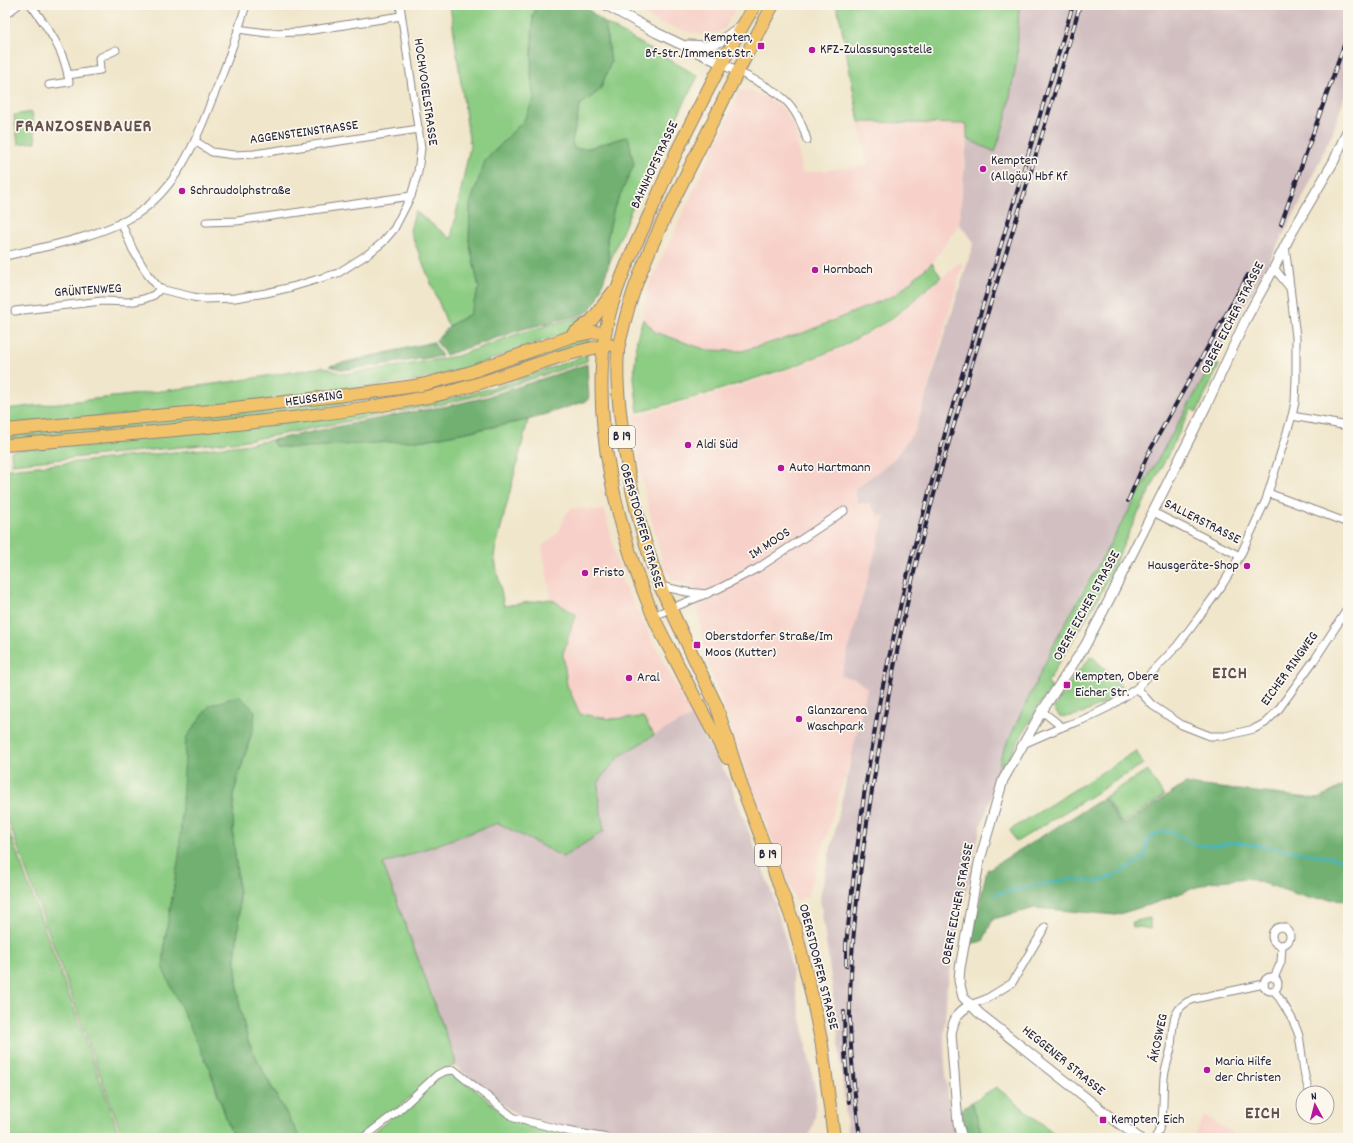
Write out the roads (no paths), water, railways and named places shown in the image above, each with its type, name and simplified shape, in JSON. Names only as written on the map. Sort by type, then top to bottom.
[{"type":"main road","name":"BAHNHOFSTRASSE","points":[[604,346],[606,333],[620,283],[675,155],[722,63],[755,5]]},
{"type":"main road","points":[[737,71],[773,5]]},
{"type":"main road","name":"B 19","points":[[620,344],[629,303],[647,254],[737,71]]},
{"type":"main road","points":[[570,337],[592,320],[620,283]]},
{"type":"main road","name":"HEUSSRING","points":[[5,430],[209,411],[421,385],[468,373],[570,337],[594,332],[606,333]]},
{"type":"main road","points":[[606,333],[620,344]]},
{"type":"main road","name":"HEUSSRING","points":[[5,445],[213,426],[391,404],[460,390],[591,348],[620,344]]},
{"type":"main road","name":"OBERSTDORFER STRASSE","points":[[620,344],[617,382],[624,452],[640,522],[660,586],[717,707],[742,788],[788,907],[798,941],[822,1045],[834,1138]]},
{"type":"main road","name":"OBERSTDORFER STRASSE","points":[[604,346],[602,400],[606,452],[618,507],[636,573],[653,616],[742,788]]},
{"type":"street","points":[[5,14],[18,5]]},
{"type":"street","points":[[31,5],[59,48],[68,75],[69,82],[49,85]]},
{"type":"street","points":[[5,256],[88,235],[121,222],[150,205],[167,188],[178,172],[195,141],[217,88],[246,5]]},
{"type":"street","name":"HOCHVOGELSTRASSE","points":[[160,289],[193,298],[205,299],[235,298],[292,287],[338,273],[368,254],[382,243],[394,229],[411,196],[418,172],[421,148],[400,5]]},
{"type":"street","points":[[606,5],[657,33],[765,84],[788,102],[800,120],[807,140]]},
{"type":"street","points":[[238,29],[267,34],[300,32],[401,16]]},
{"type":"street","points":[[682,45],[707,46],[719,42],[742,26]]},
{"type":"street","points":[[68,75],[100,70],[100,58],[116,50]]},
{"type":"street","name":"AGGENSTEINSTRASSE","points":[[195,141],[212,152],[234,155],[254,154],[419,129]]},
{"type":"street","name":"OBERE EICHER STRASSE","points":[[970,1005],[963,997],[958,980],[972,894],[987,832],[1002,780],[1042,711],[1085,646],[1206,406],[1246,319],[1285,245],[1334,161],[1348,129]]},
{"type":"street","points":[[206,222],[237,220],[411,196]]},
{"type":"street","points":[[121,222],[133,250],[148,275],[160,289]]},
{"type":"street","points":[[1022,744],[1062,726],[1082,720],[1109,707],[1137,688],[1177,646],[1221,588],[1240,556],[1268,493],[1295,402],[1296,337],[1285,245]]},
{"type":"street","points":[[1274,268],[1290,288]]},
{"type":"street","name":"GRÜNTENWEG","points":[[15,311],[102,301],[128,302],[144,299],[154,295],[160,289]]},
{"type":"street","points":[[1292,416],[1348,426]]},
{"type":"street","points":[[1268,493],[1348,523]]},
{"type":"street","name":"IM MOOS","points":[[653,616],[707,594],[758,568],[844,511]]},
{"type":"street","name":"SALLERSTRASSE","points":[[1153,512],[1240,556]]},
{"type":"street","points":[[660,586],[687,592],[707,594]]},
{"type":"street","name":"EICHER RINGWEG","points":[[1137,688],[1152,705],[1182,725],[1210,736],[1225,736],[1254,730],[1266,723],[1278,710],[1315,659],[1348,608]]},
{"type":"street","points":[[1042,711],[1062,726]]},
{"type":"street","points":[[962,1138],[958,1124],[951,1034],[953,1023],[960,1011],[970,1005],[986,999],[1012,983],[1045,927]]},
{"type":"street","points":[[1274,990],[1277,983],[1274,978],[1281,962],[1282,945]]},
{"type":"street","name":"ÁKOSWEG","points":[[1155,1138],[1161,1121],[1164,1079],[1170,1049],[1172,1026],[1177,1012],[1187,1001],[1264,984],[1268,978],[1274,978]]},
{"type":"street","points":[[1264,984],[1267,990],[1274,990]]},
{"type":"street","points":[[1274,990],[1291,1016],[1298,1035],[1306,1085]]},
{"type":"street","name":"HEGGENER STRASSE","points":[[970,1005],[1109,1116],[1139,1138]]},
{"type":"street","points":[[363,1138],[397,1112],[437,1075],[445,1071],[454,1070],[514,1118],[567,1131],[607,1138]]},
{"type":"waterway","points":[[995,894],[1069,879],[1097,882],[1118,874],[1144,858],[1146,854],[1147,841],[1161,832],[1172,832],[1195,845],[1215,846],[1235,842],[1348,860]]},
{"type":"waterway","points":[[612,1130],[631,1133]]},
{"type":"railway","points":[[846,966],[846,945],[864,795],[880,699],[904,589],[950,415],[1073,5]]},
{"type":"railway","points":[[860,1138],[850,1033],[853,937],[868,815],[892,675],[921,543],[939,477],[1080,5]]},
{"type":"railway","points":[[1281,224],[1348,34]]},
{"type":"railway","points":[[1128,501],[1148,454],[1248,275]]},
{"type":"railway","points":[[844,1012],[845,1053],[849,1102]]},
{"type":"place","name":"Kempten, Bf-Str./Immenst.Str.","points":[[761,46]]},
{"type":"place","name":"KFZ-Zulassungsstelle","points":[[812,50]]},
{"type":"place","name":"Kempten (Allgäu) Hbf Kf","points":[[983,169]]},
{"type":"place","name":"Schraudolphstraße","points":[[182,191]]},
{"type":"place","name":"Hornbach","points":[[815,270]]},
{"type":"place","name":"Aldi Süd","points":[[688,445]]},
{"type":"place","name":"Auto Hartmann","points":[[781,468]]},
{"type":"place","name":"Hausgeräte-Shop","points":[[1247,566]]},
{"type":"place","name":"Fristo","points":[[585,573]]},
{"type":"place","name":"Oberstdorfer Straße/Im Moos (Kutter)","points":[[697,645]]},
{"type":"place","name":"Aral","points":[[629,678]]},
{"type":"place","name":"Kempten, Obere Eicher Str.","points":[[1067,685]]},
{"type":"place","name":"Glanzarena Waschpark","points":[[799,719]]},
{"type":"place","name":"Maria Hilfe der Christen","points":[[1207,1070]]},
{"type":"place","name":"Kempten, Eich","points":[[1103,1120]]},
{"type":"district","name":"FRANZOSENBAUER","points":[[84,127]]},
{"type":"district","name":"EICH","points":[[1230,674]]},
{"type":"district","name":"EICH","points":[[1263,1114]]}]
